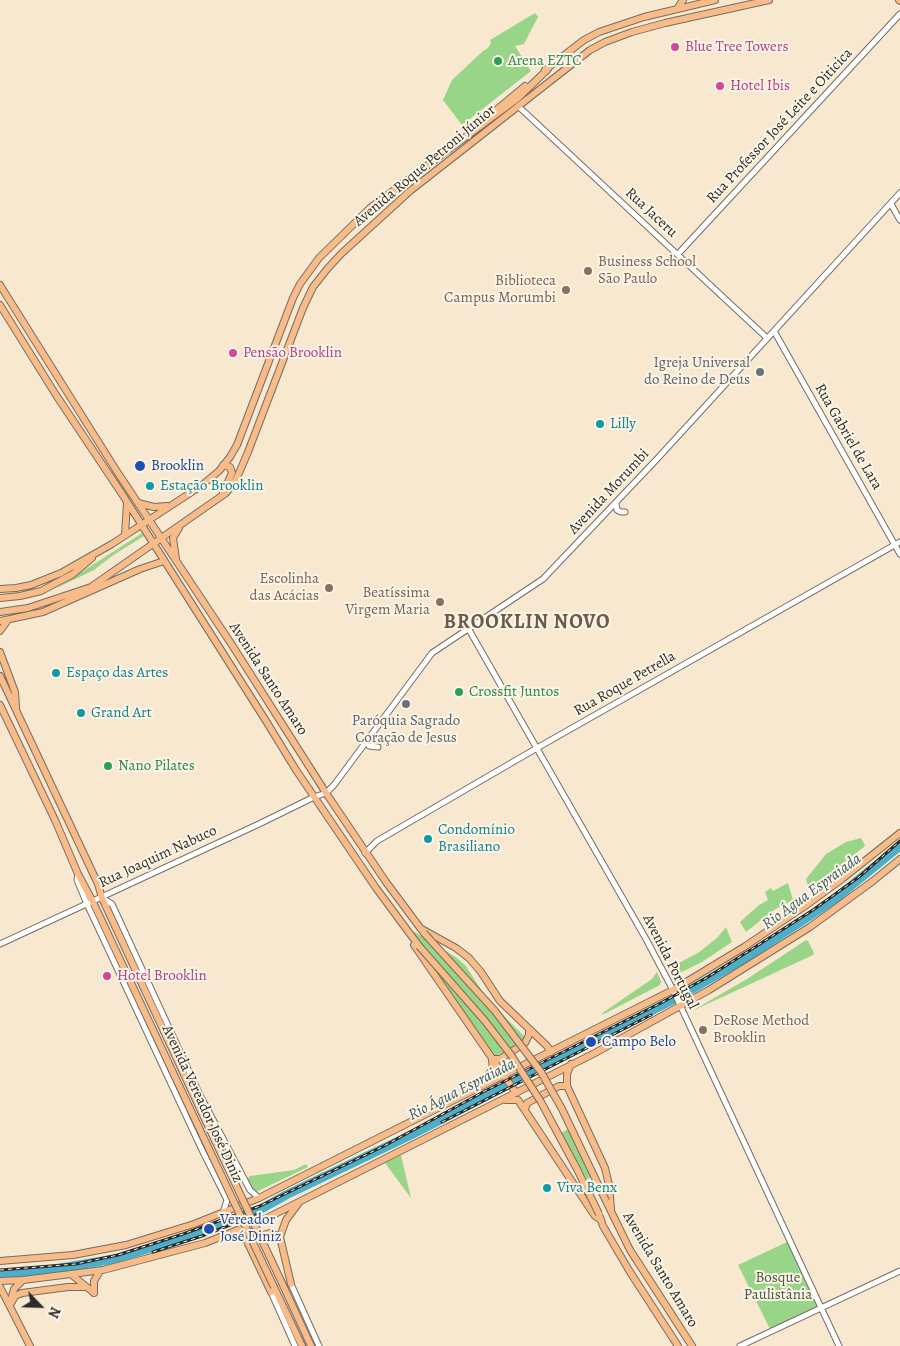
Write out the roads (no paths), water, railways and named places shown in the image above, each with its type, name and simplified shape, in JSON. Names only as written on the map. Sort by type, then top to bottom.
[{"type":"main road","points":[[677,9],[683,0]]},
{"type":"main road","name":"Avenida Roque Petroni Júnior","points":[[471,132],[509,98],[592,35],[616,25],[715,0]]},
{"type":"main road","name":"Avenida Roque Petroni Júnior","points":[[105,579],[220,498],[231,488],[236,480],[303,308],[313,287],[319,278],[389,209],[590,50],[632,32],[769,0]]},
{"type":"main road","name":"Avenida Roque Petroni Júnior","points":[[96,554],[201,486],[223,465],[237,445],[288,308],[306,276],[328,248],[370,208],[518,98],[548,69]]},
{"type":"main road","points":[[518,98],[518,106]]},
{"type":"main road","name":"Avenida Santo Amaro","points":[[0,285],[137,502],[267,699],[365,853],[422,930],[426,930],[463,952],[475,964],[500,1001],[551,1052]]},
{"type":"main road","name":"Avenida Santo Amaro","points":[[0,305],[314,797],[412,938],[414,946],[514,1091]]},
{"type":"main road","points":[[220,498],[232,473],[230,467],[223,465]]},
{"type":"main road","points":[[125,535],[127,502]]},
{"type":"main road","points":[[137,502],[154,507],[171,505]]},
{"type":"main road","points":[[177,563],[173,538],[182,525]]},
{"type":"main road","points":[[0,589],[16,588],[41,582],[96,554]]},
{"type":"main road","points":[[0,598],[41,591],[73,574],[96,554]]},
{"type":"main road","points":[[0,621],[44,612],[130,573],[164,561]]},
{"type":"main road","points":[[66,602],[105,579],[130,573]]},
{"type":"main road","points":[[0,612],[28,608],[91,587]]},
{"type":"main road","points":[[0,631],[8,620]]},
{"type":"main road","points":[[0,652],[15,692],[16,710]]},
{"type":"main road","name":"Avenida Vereador José Diniz","points":[[0,676],[311,1346]]},
{"type":"main road","name":"Avenida Vereador José Diniz","points":[[0,705],[45,799],[90,903],[193,1115],[273,1290],[302,1346]]},
{"type":"main road","points":[[0,1261],[73,1255],[119,1247],[153,1238],[223,1214],[259,1198],[476,1089],[505,1078],[551,1052],[674,991],[805,906],[900,833]]},
{"type":"main road","points":[[0,1281],[100,1271],[197,1246],[240,1230],[300,1202],[498,1103],[514,1091],[571,1064],[740,971],[810,927],[874,881],[900,859]]},
{"type":"main road","points":[[422,930],[495,1011],[541,1072],[562,1109],[611,1213]]},
{"type":"main road","points":[[412,938],[485,1021],[511,1056],[541,1102],[600,1217]]},
{"type":"main road","points":[[476,1089],[492,1071],[494,1066],[492,1059],[500,1059],[525,1043],[529,1035],[529,1029]]},
{"type":"main road","points":[[498,1103],[516,1099],[525,1109],[527,1103],[558,1086],[567,1086],[567,1074],[571,1064]]},
{"type":"main road","name":"Avenida Santo Amaro","points":[[567,1086],[605,1168],[609,1185],[611,1213],[630,1250],[692,1346]]},
{"type":"main road","name":"Avenida Santo Amaro","points":[[525,1109],[595,1216],[600,1217],[630,1272],[678,1346]]},
{"type":"main road","points":[[291,1284],[280,1237],[286,1220],[300,1202]]},
{"type":"main road","points":[[240,1230],[273,1290]]},
{"type":"main road","points":[[248,1243],[250,1239],[264,1234],[270,1233],[280,1237]]},
{"type":"main road","points":[[72,1275],[94,1293],[94,1281],[100,1271]]},
{"type":"main road","points":[[10,1305],[15,1286],[23,1280]]},
{"type":"main road","points":[[10,1305],[15,1296],[22,1293],[68,1286],[86,1287]]},
{"type":"main road","points":[[0,1287],[30,1346]]},
{"type":"street","name":"Rua Professor José Leite e Oiticica","points":[[678,254],[900,14]]},
{"type":"street","name":"Rua Jaceru","points":[[518,106],[767,338]]},
{"type":"street","name":"Avenida Morumbi","points":[[326,793],[334,785],[432,653],[537,584],[616,504],[900,193]]},
{"type":"street","points":[[891,204],[900,220]]},
{"type":"street","name":"Rua Gabriel de Lara","points":[[776,329],[900,554]]},
{"type":"street","points":[[616,504],[617,510],[625,512]]},
{"type":"street","name":"Rua Roque Petrella","points":[[365,853],[377,841],[900,542]]},
{"type":"street","name":"Avenida Portugal","points":[[468,628],[674,991],[839,1346]]},
{"type":"street","points":[[367,740],[370,746],[378,747]]},
{"type":"street","name":"Rua Joaquim Nabuco","points":[[0,944],[326,793]]},
{"type":"street","name":"Avenida Vereador José Diniz","points":[[102,898],[112,904],[200,1095],[250,1190],[259,1198]]},
{"type":"street","name":"Avenida Vereador José Diniz","points":[[90,903],[202,1150],[227,1200],[223,1214]]},
{"type":"street","points":[[227,1200],[250,1190]]},
{"type":"street","points":[[740,1346],[900,1271]]},
{"type":"street","points":[[291,1284],[319,1346]]},
{"type":"street","name":"Avenida Vereador José Diniz","points":[[273,1290],[295,1346]]},
{"type":"waterway","name":"Rio Água Espraiada","points":[[0,1274],[49,1270],[114,1259],[181,1239],[261,1209],[413,1134],[682,995],[745,958],[836,898],[900,846]]},
{"type":"railway","points":[[0,1270],[76,1264],[118,1255],[260,1206],[384,1146],[485,1091],[661,1003],[708,977],[813,910],[859,877],[900,841]]},
{"type":"railway","points":[[442,1122],[651,1015]]},
{"type":"railway","points":[[153,1252],[202,1236],[258,1214]]},
{"type":"place","name":"Blue Tree Towers","points":[[675,47]]},
{"type":"place","name":"Arena EZTC","points":[[498,61]]},
{"type":"place","name":"Hotel Ibis","points":[[720,86]]},
{"type":"place","name":"Business School São Paulo","points":[[588,271]]},
{"type":"place","name":"Biblioteca Campus Morumbi","points":[[566,290]]},
{"type":"place","name":"Pensão Brooklin","points":[[233,353]]},
{"type":"place","name":"Igreja Universal do Reino de Deus","points":[[760,372]]},
{"type":"place","name":"Lilly","points":[[600,424]]},
{"type":"place","name":"Brooklin","points":[[140,466]]},
{"type":"place","name":"Estação Brooklin","points":[[150,486]]},
{"type":"place","name":"Escolinha das Acácias","points":[[329,588]]},
{"type":"place","name":"Beatíssima Virgem Maria","points":[[440,602]]},
{"type":"place","name":"Espaço das Artes","points":[[56,673]]},
{"type":"place","name":"Crossfit Juntos","points":[[459,692]]},
{"type":"place","name":"Paróquia Sagrado Coração de Jesus","points":[[406,704]]},
{"type":"place","name":"Grand Art","points":[[81,713]]},
{"type":"place","name":"Nano Pilates","points":[[108,766]]},
{"type":"place","name":"Condomínio Brasiliano","points":[[428,839]]},
{"type":"place","name":"Hotel Brooklin","points":[[107,976]]},
{"type":"place","name":"DeRose Method Brooklin","points":[[703,1030]]},
{"type":"place","name":"Campo Belo","points":[[591,1042]]},
{"type":"place","name":"Viva Benx","points":[[547,1188]]},
{"type":"place","name":"Vereador José Diniz","points":[[209,1229]]},
{"type":"district","name":"BROOKLIN NOVO","points":[[527,623]]},
{"type":"park label","name":"Bosque Paulistânia","points":[[778,1286]]}]
